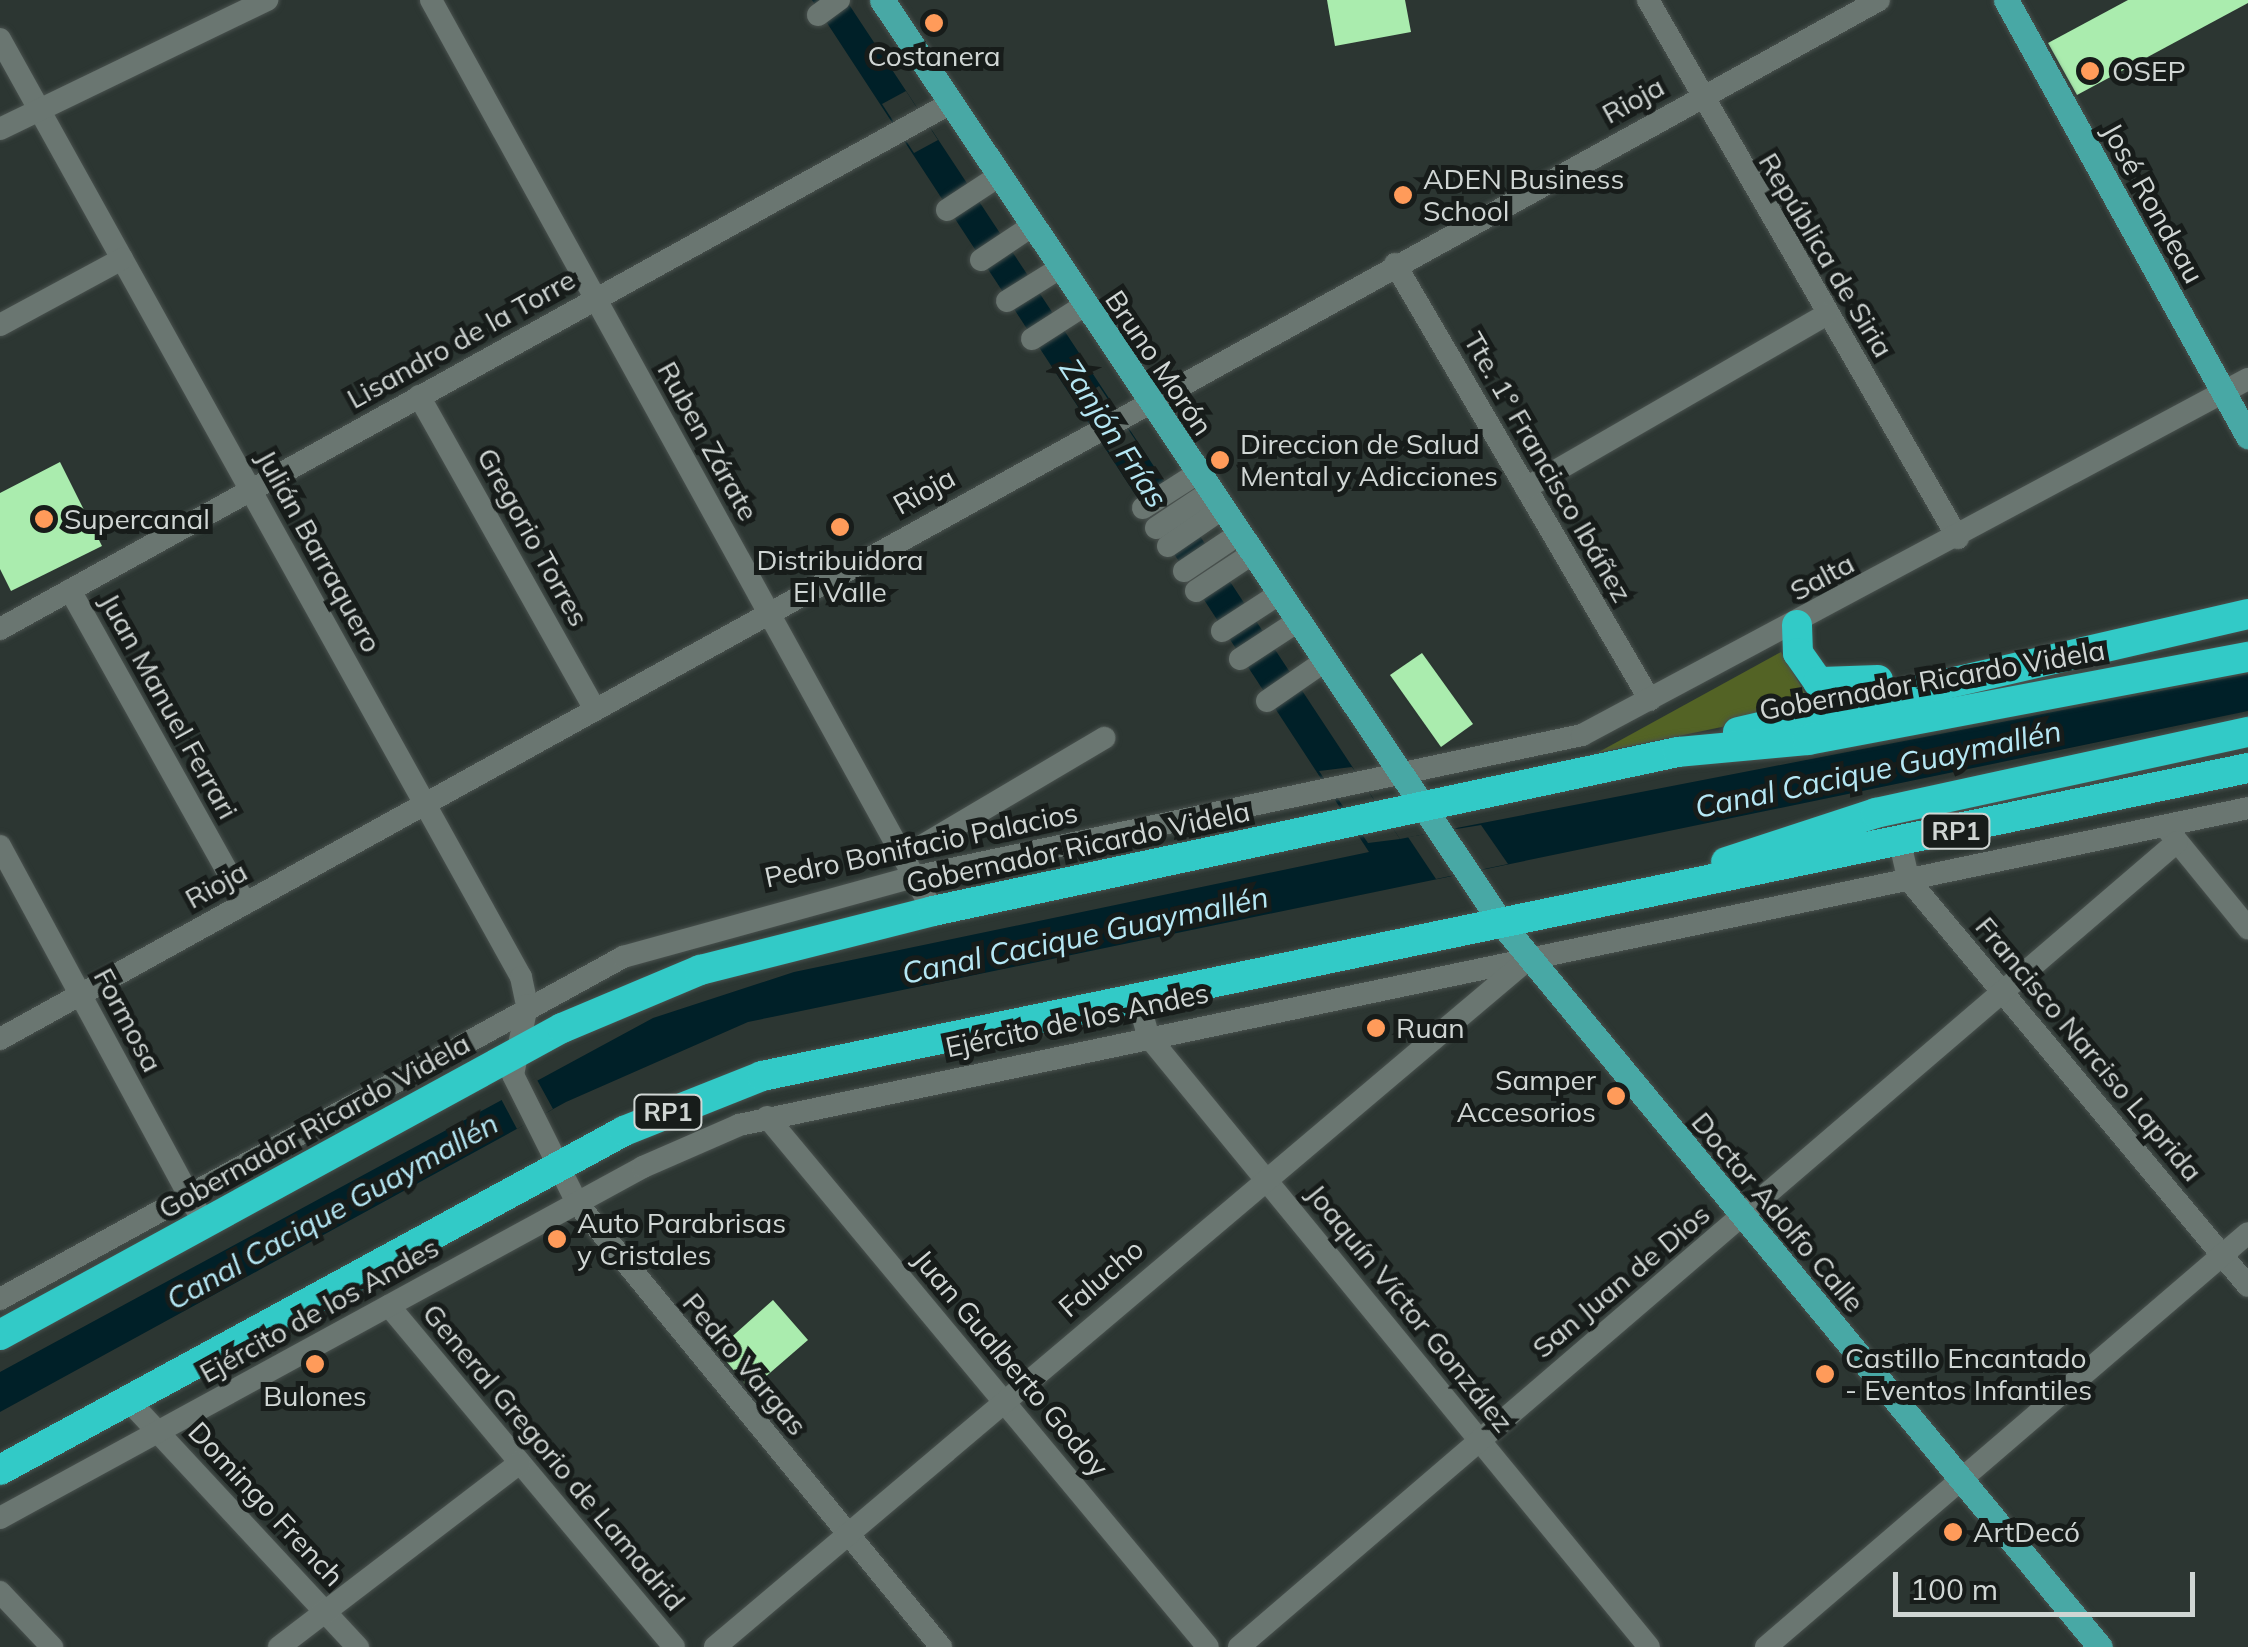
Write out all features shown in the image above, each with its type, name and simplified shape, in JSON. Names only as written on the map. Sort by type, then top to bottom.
[{"type":"highway","points":[[1678,752],[2248,614]]},
{"type":"highway","points":[[1797,624],[1806,668],[1842,688],[2130,626],[2200,625]]},
{"type":"highway","name":"Gobernador Ricardo Videla","points":[[0,1335],[512,1054],[700,970],[933,911],[1354,822],[1384,816],[1432,820],[1678,752],[1808,740],[2248,657]]},
{"type":"highway","name":"RP1","points":[[1664,888],[1876,813],[2248,732]]},
{"type":"highway","name":"RP1","points":[[0,1470],[558,1166],[762,1076],[2248,768]]},
{"type":"main road","name":"Bruno Morón","points":[[882,0],[1462,864]]},
{"type":"main road","name":"José Rondeau","points":[[2006,0],[2248,436]]},
{"type":"main road","name":"Doctor Adolfo Calle","points":[[1462,864],[1529,958],[2100,1647]]},
{"type":"street","points":[[0,129],[267,0]]},
{"type":"street","name":"Ruben Zárate","points":[[431,0],[933,911]]},
{"type":"street","name":"República de Siria","points":[[1648,0],[1698,98],[1958,538]]},
{"type":"street","name":"Rioja","points":[[0,1039],[1119,416],[1878,0]]},
{"type":"street","name":"Julián Barraquero","points":[[0,38],[521,977],[527,1004]]},
{"type":"street","name":"Lisandro de la Torre","points":[[0,629],[950,102]]},
{"type":"street","points":[[952,213],[1002,180]]},
{"type":"street","points":[[982,260],[1032,226]]},
{"type":"street","points":[[0,325],[122,259]]},
{"type":"street","points":[[1006,296],[1057,263]]},
{"type":"street","name":"Tte. 1° Francisco Ibáñez","points":[[1395,264],[1650,700]]},
{"type":"street","points":[[1034,338],[1085,305]]},
{"type":"street","points":[[1526,488],[1826,315]]},
{"type":"street","name":"Salta","points":[[1404,778],[1582,735],[1958,538],[2248,379]]},
{"type":"street","name":"Gregorio Torres","points":[[420,396],[594,708]]},
{"type":"street","points":[[1172,549],[1225,514]]},
{"type":"street","points":[[1172,549],[1225,514]]},
{"type":"street","points":[[1172,549],[1225,514]]},
{"type":"street","name":"Juan Manuel Ferrari","points":[[70,590],[245,903]]},
{"type":"street","points":[[1224,630],[1279,594]]},
{"type":"street","points":[[1241,658],[1298,621]]},
{"type":"street","points":[[1269,700],[1325,662]]},
{"type":"street","points":[[908,867],[1104,738]]},
{"type":"street","name":"Pedro Bonifacio Palacios","points":[[0,1299],[527,1004],[686,932],[908,867],[1334,794],[1404,778]]},
{"type":"street","name":"Ejército de los Andes","points":[[0,1518],[577,1203],[767,1116],[1908,879],[2170,834],[2248,808]]},
{"type":"street","points":[[2170,834],[2248,928]]},
{"type":"street","name":"San Juan de Dios","points":[[1239,1647],[2002,992],[2170,834]]},
{"type":"street","name":"Francisco Narciso Laprida","points":[[1900,843],[1908,879],[2248,1286]]},
{"type":"street","name":"Formosa","points":[[0,846],[204,1223]]},
{"type":"street","name":"Falucho","points":[[715,1647],[1264,1178],[1529,958]]},
{"type":"street","name":"Joaquín Víctor González","points":[[1138,1000],[1148,1036],[1649,1647]]},
{"type":"street","points":[[512,1054],[527,1004]]},
{"type":"street","name":"Pedro Vargas","points":[[512,1054],[525,1104],[577,1203],[941,1647]]},
{"type":"street","name":"Juan Gualberto Godoy","points":[[767,1116],[1208,1647]]},
{"type":"street","points":[[1766,1647],[2248,1233]]},
{"type":"street","name":"General Gregorio de Lamadrid","points":[[389,1306],[674,1647]]},
{"type":"street","name":"Domingo French","points":[[130,1402],[358,1647]]},
{"type":"street","points":[[279,1647],[520,1463]]},
{"type":"street","points":[[0,1592],[52,1647]]},
{"type":"green space","points":[[1781,652],[1805,693],[1765,718],[1597,753]]},
{"type":"water","points":[[812,0],[846,0],[1400,839],[2248,674],[2248,711],[748,1022],[566,1102],[0,1412],[0,1372],[653,1018],[794,972],[1369,852]]},
{"type":"pier","points":[[906,91],[938,140],[914,153],[882,104]]},
{"type":"pier","points":[[1099,386],[1136,441],[1112,456],[1076,401]]},
{"type":"pier","points":[[1352,767],[1400,839],[1368,843],[1319,771]]},
{"type":"pier","points":[[1481,825],[1508,864],[1436,879],[1408,837]]},
{"type":"pier","points":[[536,1078],[553,1109],[517,1129],[500,1097]]},
{"type":"building","points":[[1327,0],[1405,0],[1411,32],[1335,46]]},
{"type":"building","name":"OSEP","points":[[2128,0],[2248,3],[2077,95],[2048,43]]},
{"type":"building","name":"Supercanal","points":[[60,462],[102,546],[11,591],[0,569],[0,493]]},
{"type":"building","points":[[1422,653],[1473,724],[1441,747],[1390,675]]},
{"type":"building","points":[[773,1300],[808,1340],[750,1390],[717,1350]]},
{"type":"place","name":"Costanera","points":[[934,23]]},
{"type":"place","name":"OSEP","points":[[2090,71]]},
{"type":"place","name":"ADEN Business School","points":[[1403,195]]},
{"type":"place","name":"Direccion de Salud Mental y Adicciones","points":[[1220,460]]},
{"type":"place","name":"Supercanal","points":[[44,519]]},
{"type":"place","name":"Distribuidora El Valle","points":[[840,527]]},
{"type":"place","name":"Ruan","points":[[1376,1028]]},
{"type":"place","name":"Samper Accesorios","points":[[1616,1096]]},
{"type":"place","name":"Auto Parabrisas y Cristales","points":[[557,1239]]},
{"type":"place","name":"Bulones","points":[[315,1364]]},
{"type":"place","name":"Castillo Encantado - Eventos Infantiles","points":[[1825,1374]]},
{"type":"place","name":"ArtDecó","points":[[1953,1532]]},
{"type":"water label","name":"Zanjón Frías","points":[[1114,433]]},
{"type":"water label","name":"Canal Cacique Guaymallén","points":[[1878,769]]},
{"type":"water label","name":"Canal Cacique Guaymallén","points":[[1085,935]]},
{"type":"water label","name":"Canal Cacique Guaymallén","points":[[332,1211]]}]
